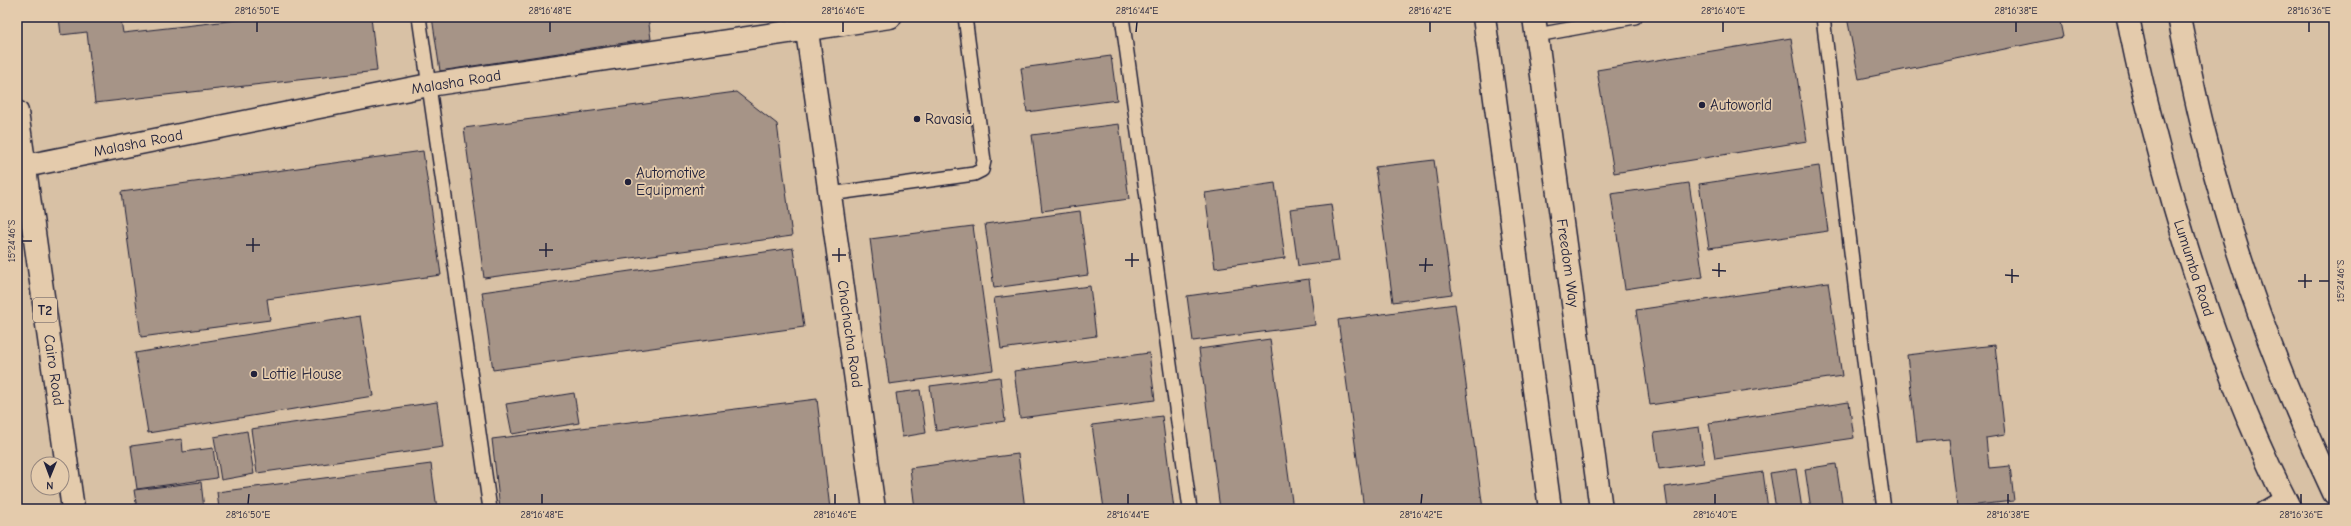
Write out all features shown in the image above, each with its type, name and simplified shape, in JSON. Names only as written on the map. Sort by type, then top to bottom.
[{"type":"main road","name":"Malasha Road","points":[[25,166],[429,85],[806,23],[890,17]]},
{"type":"main road","points":[[1484,17],[1550,509]]},
{"type":"main road","name":"Lumumba Road","points":[[2128,17],[2157,143],[2197,281],[2234,384],[2287,502]]},
{"type":"main road","points":[[2179,17],[2204,132],[2242,264],[2310,443],[2334,493]]},
{"type":"main road","name":"Chachacha Road","points":[[806,23],[874,509]]},
{"type":"main road","name":"Freedom Way","points":[[1536,26],[1601,509]]},
{"type":"main road","name":"Cairo Road","points":[[17,112],[73,509]]},
{"type":"lane","points":[[419,17],[490,509]]},
{"type":"lane","points":[[830,194],[974,174],[982,170],[984,161],[964,17]]},
{"type":"lane","points":[[1122,17],[1190,509]]},
{"type":"lane","points":[[1536,26],[1635,17]]},
{"type":"lane","points":[[1823,17],[1865,369],[1884,509]]},
{"type":"lane","points":[[2262,509],[2287,502]]},
{"type":"building","points":[[59,17],[151,17],[121,20],[123,33],[264,17],[371,17],[377,71],[95,103],[87,32],[61,35]]},
{"type":"building","points":[[432,17],[648,17],[651,39],[440,71]]},
{"type":"building","points":[[1847,17],[2059,17],[2063,37],[1859,79]]},
{"type":"building","name":"Autoworld","points":[[1791,38],[1807,141],[1614,173],[1597,70]]},
{"type":"building","points":[[1111,56],[1117,100],[1027,112],[1021,68]]},
{"type":"building","name":"Automotive Equipment","points":[[736,92],[777,124],[792,236],[484,278],[464,128]]},
{"type":"building","points":[[1119,124],[1129,199],[1042,211],[1032,135]]},
{"type":"building","points":[[423,151],[441,275],[267,299],[270,320],[141,337],[121,192]]},
{"type":"building","points":[[1434,160],[1452,294],[1393,302],[1375,167]]},
{"type":"building","points":[[1819,166],[1828,231],[1709,248],[1699,184]]},
{"type":"building","points":[[1275,183],[1285,258],[1215,268],[1205,193]]},
{"type":"building","points":[[1689,183],[1703,277],[1625,289],[1611,194]]},
{"type":"building","points":[[1331,204],[1339,261],[1298,266],[1290,209]]},
{"type":"building","points":[[1080,211],[1088,275],[994,288],[985,224]]},
{"type":"building","points":[[973,226],[993,370],[889,384],[870,239]]},
{"type":"building","points":[[793,248],[804,327],[493,370],[482,292]]},
{"type":"building","points":[[1309,279],[1315,325],[1193,341],[1187,296]]},
{"type":"building","points":[[1828,282],[1842,376],[1650,405],[1636,310]]},
{"type":"building","points":[[1090,286],[1096,336],[1001,349],[994,298]]},
{"type":"building","points":[[1455,304],[1483,509],[1364,509],[1338,320]]},
{"type":"building","name":"Lottie House","points":[[360,316],[373,396],[148,433],[135,353]]},
{"type":"building","points":[[1270,339],[1293,509],[1220,509],[1199,349]]},
{"type":"building","points":[[1995,345],[2005,435],[1986,438],[1989,468],[2010,466],[2014,501],[1957,507],[1949,439],[1917,442],[1907,355]]},
{"type":"building","points":[[1149,353],[1155,400],[1020,418],[1014,371]]},
{"type":"building","points":[[1000,377],[1005,421],[936,431],[930,386]]},
{"type":"building","points":[[920,390],[926,433],[902,437],[896,393]]},
{"type":"building","points":[[574,393],[579,423],[512,434],[506,404]]},
{"type":"building","points":[[817,399],[830,509],[500,509],[492,439]]},
{"type":"building","points":[[437,402],[443,447],[257,473],[251,429]]},
{"type":"building","points":[[1849,402],[1854,438],[1715,458],[1709,423]]},
{"type":"building","points":[[1162,416],[1174,509],[1104,509],[1092,425]]},
{"type":"building","points":[[1699,427],[1704,463],[1659,469],[1654,433]]},
{"type":"building","points":[[247,431],[254,474],[221,480],[214,437]]},
{"type":"building","points":[[182,439],[183,452],[213,448],[217,478],[137,489],[131,446]]},
{"type":"building","points":[[1018,454],[1025,509],[915,509],[910,468]]},
{"type":"building","points":[[431,464],[437,509],[219,509],[217,492]]},
{"type":"building","points":[[1836,464],[1843,509],[1811,509],[1805,469]]},
{"type":"building","points":[[1796,469],[1802,509],[1776,509],[1770,473]]},
{"type":"building","points":[[1763,472],[1768,509],[1668,509],[1665,487]]},
{"type":"building","points":[[201,482],[204,509],[137,509],[134,490]]},
{"type":"place","name":"Autoworld","points":[[1702,105]]},
{"type":"place","name":"Ravasia","points":[[917,119]]},
{"type":"place","name":"Automotive Equipment","points":[[628,182]]},
{"type":"place","name":"Lottie House","points":[[254,374]]}]
